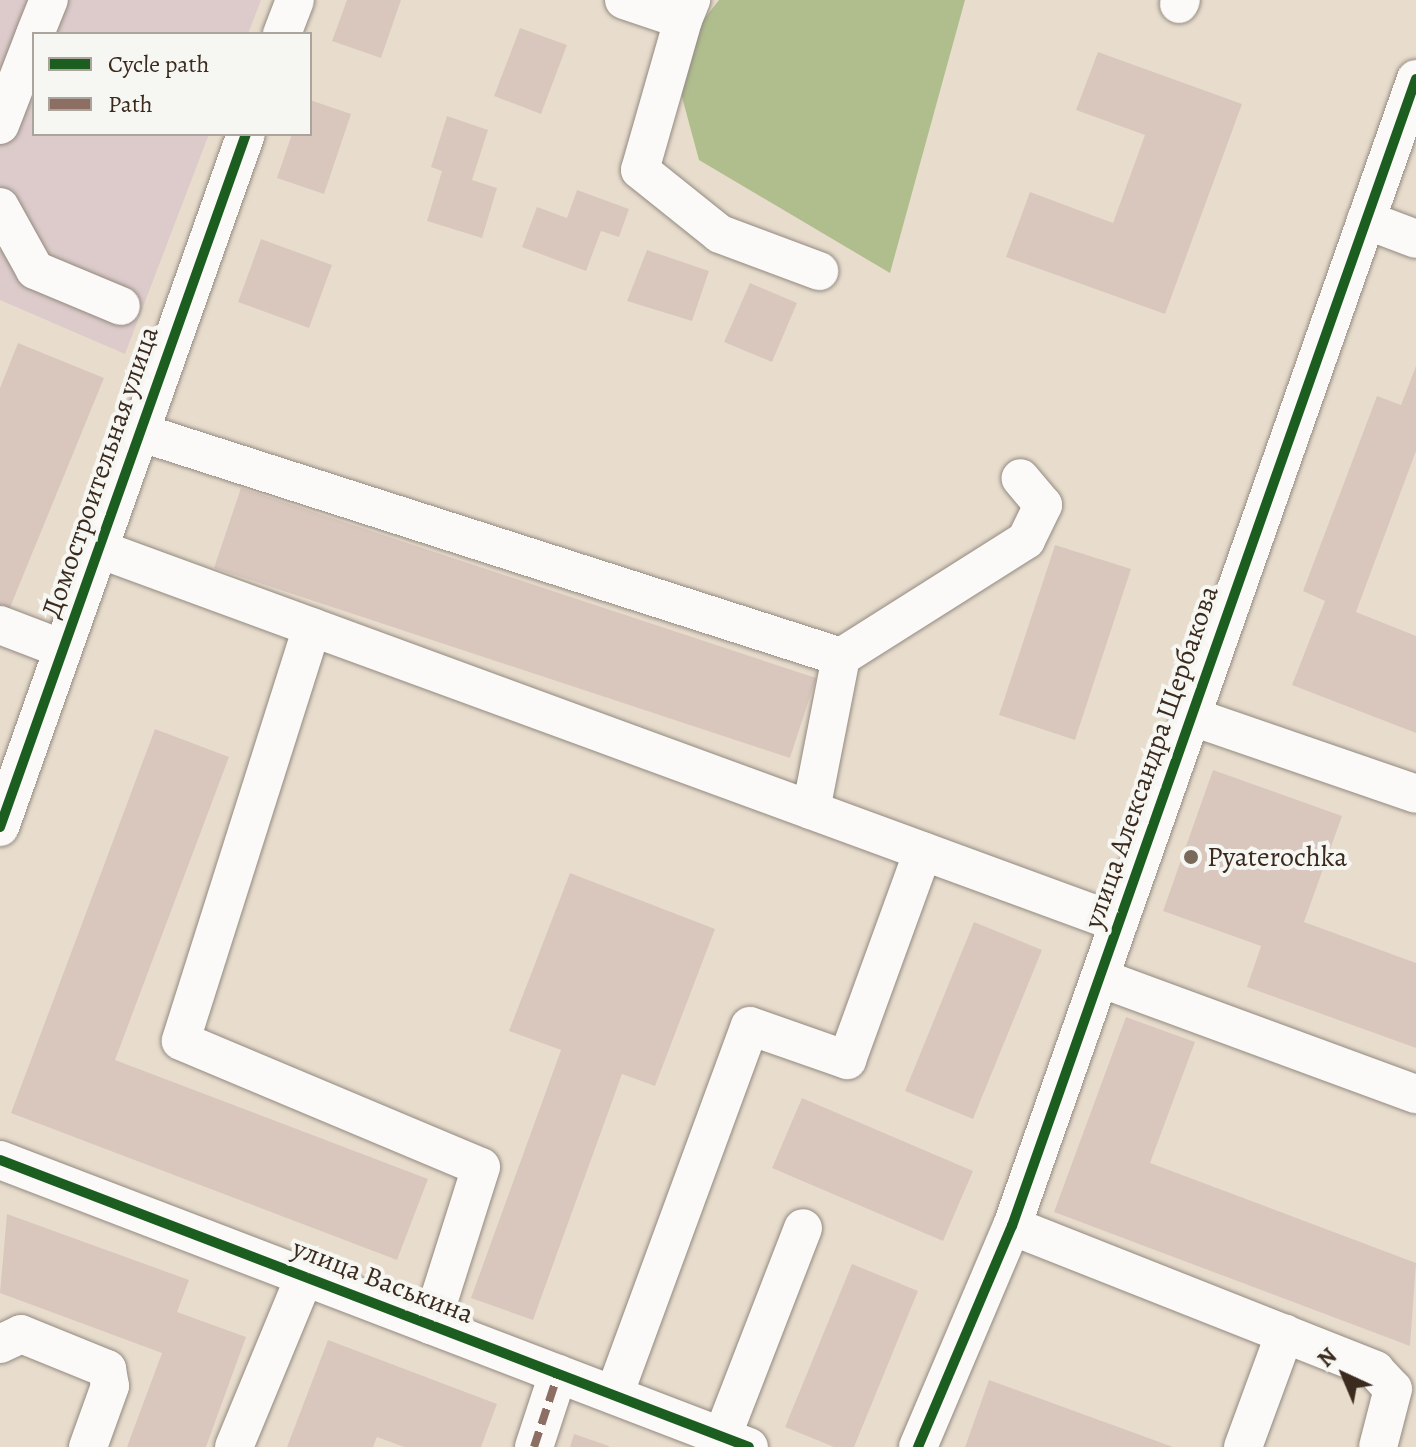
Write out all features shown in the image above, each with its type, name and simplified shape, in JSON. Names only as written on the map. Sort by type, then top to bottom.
[{"type":"street","points":[[37,32],[49,0]]},
{"type":"street","points":[[283,32],[295,0]]},
{"type":"street","points":[[624,0],[687,10],[640,170],[720,234],[819,271]]},
{"type":"street","points":[[0,125],[32,44]]},
{"type":"street","name":"улица Александра Щербакова","points":[[918,1447],[1012,1226],[1416,79]]},
{"type":"street","name":"Домостроительная улица","points":[[0,827],[245,136]]},
{"type":"street","points":[[0,207],[35,270],[121,306]]},
{"type":"street","points":[[1366,220],[1416,239]]},
{"type":"street","points":[[139,432],[841,657]]},
{"type":"street","points":[[811,810],[841,657],[1026,540],[1043,505],[1020,478]]},
{"type":"street","points":[[99,549],[1119,923]]},
{"type":"street","points":[[0,625],[63,649]]},
{"type":"street","points":[[312,627],[181,1041],[481,1167],[431,1325]]},
{"type":"street","points":[[1190,716],[1416,794]]},
{"type":"street","points":[[614,1395],[750,1026],[847,1060],[923,851]]},
{"type":"street","points":[[1100,978],[1416,1094]]},
{"type":"street","name":"улица Васькина","points":[[0,1160],[736,1442]]},
{"type":"street","points":[[1012,1226],[1375,1370],[1393,1389],[1378,1447]]},
{"type":"street","points":[[736,1442],[803,1228]]},
{"type":"street","points":[[234,1447],[305,1276]]},
{"type":"street","points":[[1243,1447],[1285,1333]]},
{"type":"street","points":[[0,1344],[21,1334],[107,1369],[110,1386],[88,1447]]},
{"type":"street","points":[[534,1447],[558,1374]]},
{"type":"shaded area","points":[[0,0],[261,0],[249,32],[32,32],[32,136],[208,136],[125,354],[0,300]]},
{"type":"green space","points":[[719,0],[965,0],[890,273],[699,160],[672,60]]},
{"type":"building","points":[[347,0],[401,0],[381,58],[332,41]]},
{"type":"building","points":[[520,28],[567,45],[541,114],[494,96]]},
{"type":"building","points":[[1098,52],[1242,104],[1165,314],[1006,257],[1030,192],[1113,223],[1145,135],[1076,110]]},
{"type":"building","points":[[312,101],[351,114],[324,194],[277,178],[291,136],[312,136]]},
{"type":"building","points":[[447,116],[488,130],[472,180],[497,188],[482,238],[427,221],[442,171],[431,167]]},
{"type":"building","points":[[577,190],[629,209],[619,237],[601,231],[586,271],[522,247],[537,207],[567,218]]},
{"type":"building","points":[[261,239],[332,265],[309,328],[238,302]]},
{"type":"building","points":[[647,250],[709,271],[692,321],[627,301]]},
{"type":"building","points":[[750,283],[797,303],[772,362],[724,342]]},
{"type":"building","points":[[18,343],[104,378],[9,610],[0,606],[0,388]]},
{"type":"building","points":[[1416,366],[1416,451],[1356,612],[1416,636],[1416,733],[1292,685],[1325,601],[1303,591],[1377,396],[1401,405]]},
{"type":"building","points":[[241,488],[816,678],[790,758],[214,568]]},
{"type":"building","points":[[1055,545],[1131,569],[1075,740],[999,715]]},
{"type":"building","points":[[155,729],[229,757],[115,1060],[428,1179],[397,1260],[11,1113]]},
{"type":"building","points":[[1213,770],[1342,816],[1304,922],[1416,963],[1416,1048],[1247,987],[1261,946],[1163,911]]},
{"type":"building","points":[[570,873],[715,929],[655,1086],[622,1074],[533,1320],[471,1298],[561,1050],[509,1031]]},
{"type":"building","points":[[974,922],[1042,950],[973,1119],[905,1091]]},
{"type":"building","points":[[1126,1017],[1195,1042],[1150,1163],[1416,1263],[1410,1346],[1054,1212]]},
{"type":"building","points":[[802,1098],[973,1171],[943,1241],[772,1168]]},
{"type":"building","points":[[7,1214],[189,1280],[177,1312],[246,1337],[206,1447],[127,1447],[162,1353],[0,1293]]},
{"type":"building","points":[[852,1264],[918,1291],[854,1447],[834,1447],[785,1427]]},
{"type":"building","points":[[328,1340],[497,1404],[481,1447],[404,1447],[377,1437],[373,1447],[287,1447]]},
{"type":"building","points":[[989,1380],[1173,1447],[965,1447]]},
{"type":"building","points":[[574,1434],[609,1446],[609,1447],[570,1447]]},
{"type":"marked path","points":[[534,1447],[558,1374]]},
{"type":"cycle path","points":[[918,1447],[1012,1226],[1416,79]]},
{"type":"cycle path","points":[[0,827],[245,136]]},
{"type":"cycle path","points":[[0,1160],[749,1447]]},
{"type":"place","name":"Pyaterochka","points":[[1191,857]]}]
